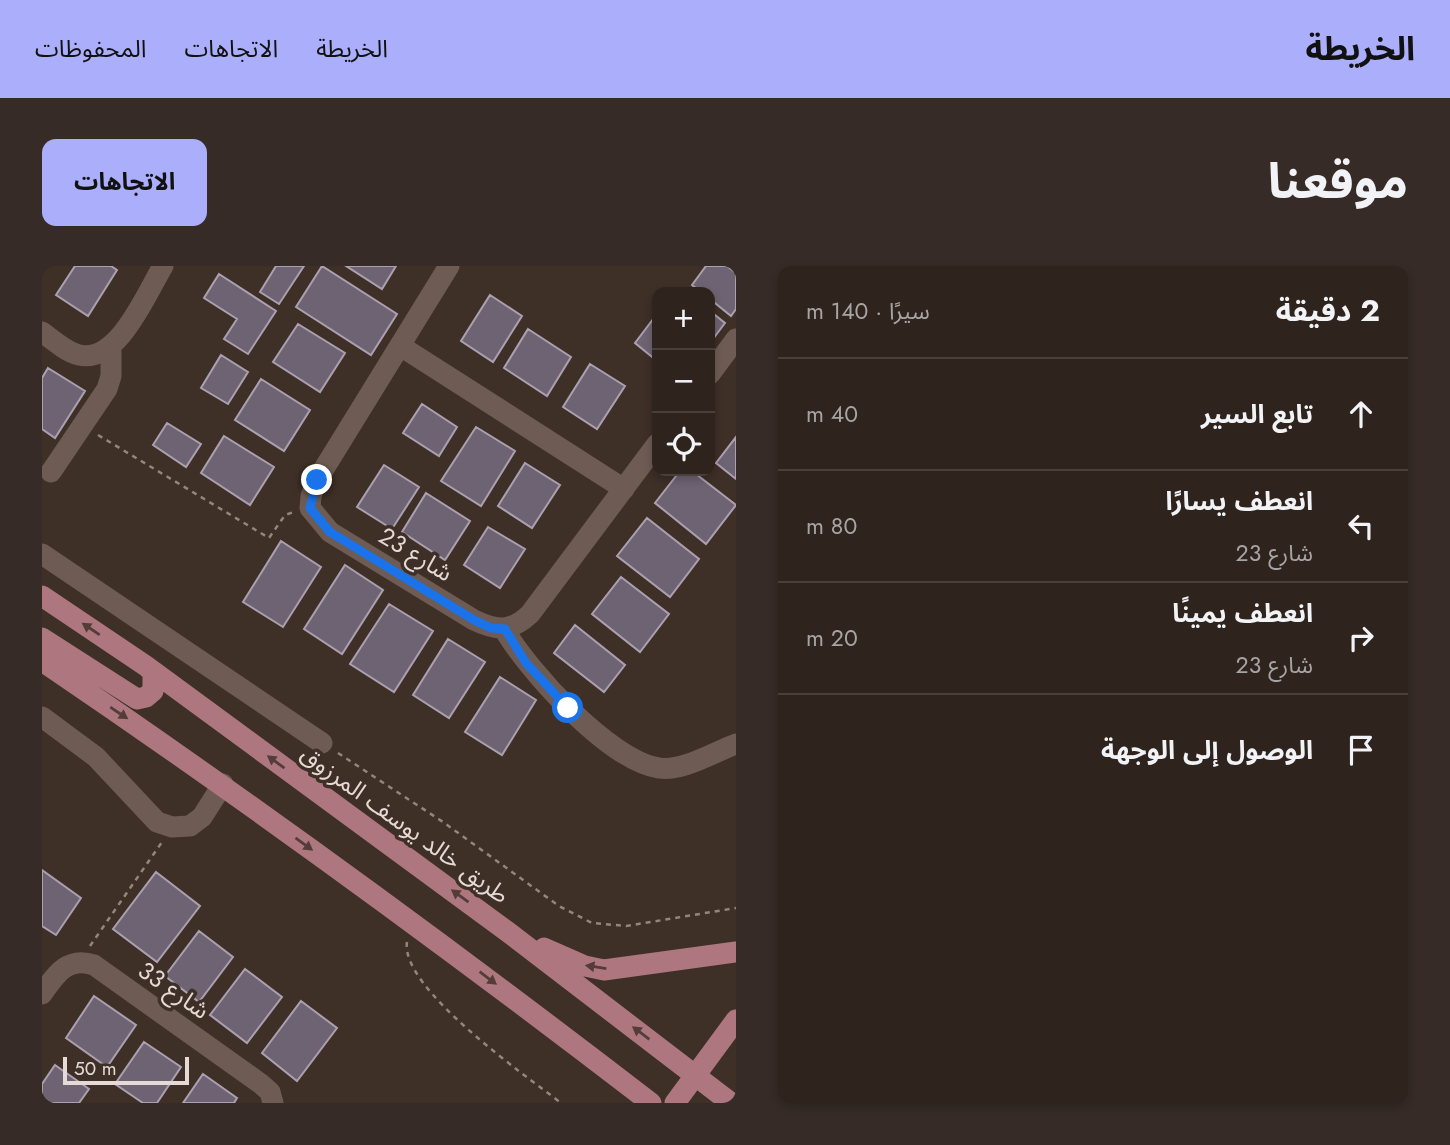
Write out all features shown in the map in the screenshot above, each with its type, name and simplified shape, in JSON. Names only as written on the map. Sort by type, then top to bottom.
[{"type":"main road","name":"طريق خالد يوسف المرزوق","points":[[42,596],[146,666],[730,1099]]},
{"type":"main road","points":[[42,638],[136,699],[146,697],[153,691],[153,672],[146,666]]},
{"type":"main road","points":[[42,661],[223,784],[652,1103]]},
{"type":"main road","points":[[508,932],[576,963],[604,970],[736,952]]},
{"type":"main road","points":[[675,1103],[736,1020]]},
{"type":"street","points":[[42,332],[83,356],[96,355],[111,348],[163,266]]},
{"type":"street","points":[[310,508],[317,480],[402,347],[449,266]]},
{"type":"street","points":[[715,367],[736,339]]},
{"type":"street","points":[[402,347],[624,489]]},
{"type":"street","points":[[51,472],[107,389],[112,362],[111,348]]},
{"type":"street","points":[[652,451],[530,614],[518,625],[505,629],[526,663],[580,720],[602,737],[651,766],[672,768],[736,744]]},
{"type":"street","name":"شارع 23","points":[[310,508],[330,532],[474,620],[491,628],[505,629]]},
{"type":"street","points":[[42,554],[322,743]]},
{"type":"street","points":[[42,717],[96,757],[157,822],[172,827],[190,826],[202,817],[223,784]]},
{"type":"street","points":[[42,994],[68,963],[81,960]]},
{"type":"street","name":"شارع 33","points":[[81,960],[94,965],[261,1084],[270,1093],[273,1103]]},
{"type":"path","points":[[83,426],[270,538],[285,515],[310,508]]},
{"type":"path","points":[[322,743],[443,822],[559,906],[592,923],[626,926],[736,908]]},
{"type":"path","points":[[81,960],[172,827]]},
{"type":"path","points":[[410,921],[405,953],[432,995],[489,1047],[561,1103]]},
{"type":"building","points":[[75,266],[111,266],[117,270],[88,316],[56,295]]},
{"type":"building","points":[[276,266],[304,266],[279,304],[260,292]]},
{"type":"building","points":[[322,266],[397,314],[371,355],[296,307]]},
{"type":"building","points":[[346,266],[396,266],[382,289]]},
{"type":"building","points":[[706,266],[727,266],[736,273],[736,309],[731,316],[715,303],[715,287],[692,285]]},
{"type":"building","points":[[219,274],[276,311],[248,354],[224,339],[237,319],[204,298]]},
{"type":"building","points":[[490,295],[522,316],[493,362],[461,341]]},
{"type":"building","points":[[715,315],[725,323],[715,336]]},
{"type":"building","points":[[652,321],[652,357],[635,343]]},
{"type":"building","points":[[298,324],[345,353],[320,392],[273,362]]},
{"type":"building","points":[[528,329],[571,357],[547,396],[504,368]]},
{"type":"building","points":[[221,355],[248,372],[228,404],[201,388]]},
{"type":"building","points":[[590,364],[625,386],[597,429],[563,407]]},
{"type":"building","points":[[48,368],[85,391],[55,438],[42,429],[42,378]]},
{"type":"building","points":[[261,379],[310,410],[284,451],[235,420]]},
{"type":"building","points":[[422,404],[457,427],[439,456],[403,433]]},
{"type":"building","points":[[167,423],[201,444],[186,467],[153,445]]},
{"type":"building","points":[[476,427],[515,451],[481,506],[441,481]]},
{"type":"building","points":[[224,436],[274,467],[250,505],[201,473]]},
{"type":"building","points":[[736,437],[736,479],[716,463]]},
{"type":"building","points":[[525,463],[560,485],[532,528],[498,506]]},
{"type":"building","points":[[384,465],[419,487],[392,529],[357,507]]},
{"type":"building","points":[[676,476],[698,476],[736,505],[706,544],[655,503]]},
{"type":"building","points":[[426,493],[470,521],[445,560],[402,532]]},
{"type":"building","points":[[647,518],[699,559],[670,597],[617,556]]},
{"type":"building","points":[[488,527],[525,549],[500,588],[464,565]]},
{"type":"building","points":[[281,541],[321,567],[283,627],[243,602]]},
{"type":"building","points":[[345,565],[383,590],[342,654],[304,629]]},
{"type":"building","points":[[621,577],[669,614],[640,652],[592,614]]},
{"type":"building","points":[[389,604],[433,631],[394,692],[350,664]]},
{"type":"building","points":[[575,625],[625,665],[604,692],[554,653]]},
{"type":"building","points":[[448,639],[485,662],[449,718],[413,695]]},
{"type":"building","points":[[500,677],[536,700],[502,755],[465,732]]},
{"type":"building","points":[[42,870],[81,898],[56,935],[42,926]]},
{"type":"building","points":[[156,872],[200,906],[157,962],[113,929]]},
{"type":"building","points":[[199,931],[233,957],[199,1002],[165,976]]},
{"type":"building","points":[[245,969],[282,997],[247,1043],[210,1015]]},
{"type":"building","points":[[94,996],[136,1025],[107,1067],[66,1038]]},
{"type":"building","points":[[301,1001],[337,1028],[297,1081],[262,1053]]},
{"type":"building","points":[[144,1042],[181,1067],[157,1103],[143,1103],[115,1084]]},
{"type":"building","points":[[55,1065],[89,1089],[79,1103],[42,1103],[42,1084]]},
{"type":"building","points":[[203,1074],[237,1098],[234,1103],[183,1103]]},
{"type":"route","points":[[317,480],[310,508],[330,532],[474,620],[491,628],[505,629],[526,663],[568,708]]}]
